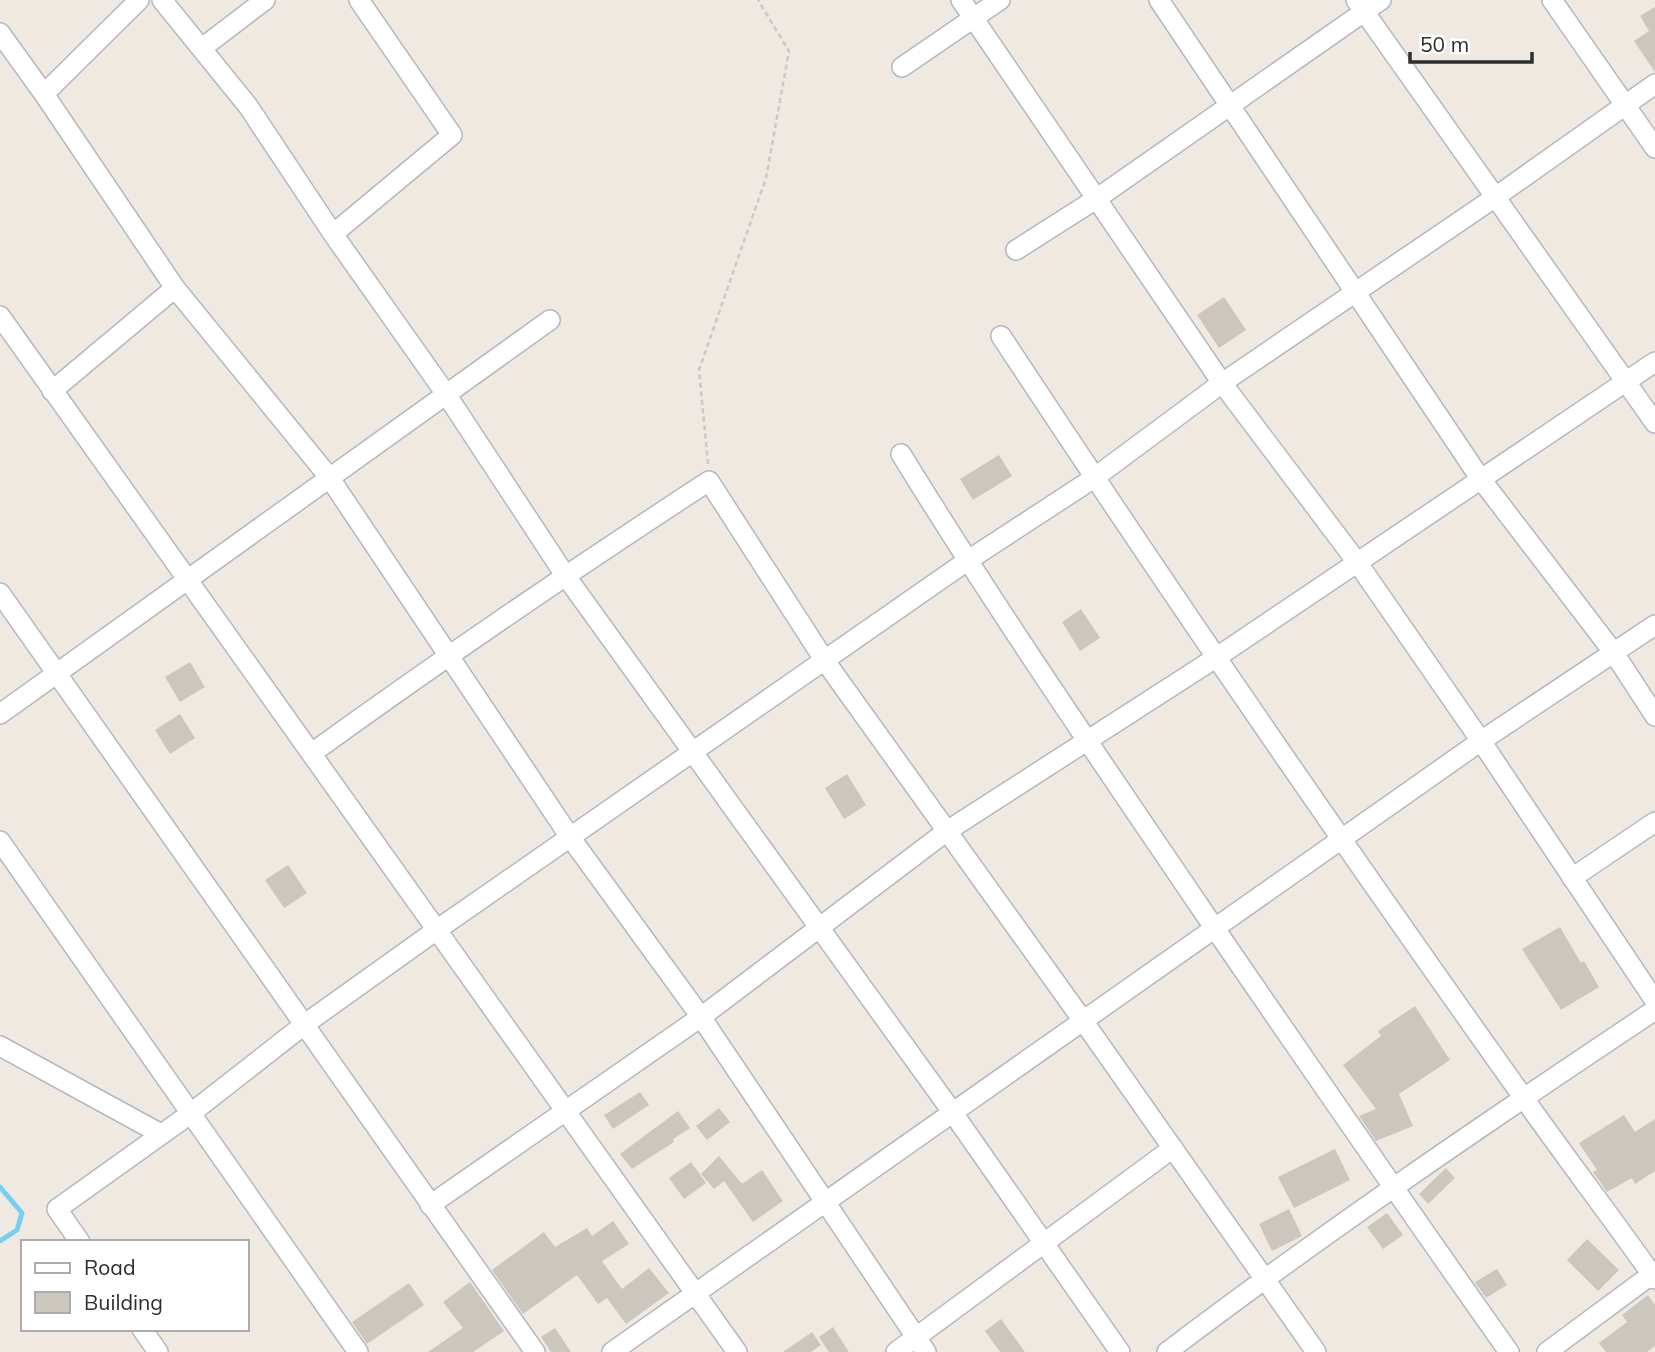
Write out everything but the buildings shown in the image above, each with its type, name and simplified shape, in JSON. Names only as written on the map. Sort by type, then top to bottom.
[{"type":"street","points":[[44,94],[139,0]]},
{"type":"street","points":[[162,0],[248,106],[333,234],[446,394],[565,575],[953,1113],[1120,1352]]},
{"type":"street","points":[[202,48],[265,0]]},
{"type":"street","points":[[333,234],[452,135],[359,0]]},
{"type":"street","points":[[961,0],[1222,383],[1357,562],[1655,1001]]},
{"type":"street","points":[[902,67],[1000,0]]},
{"type":"street","points":[[1159,0],[1480,478],[1614,653],[1655,716]]},
{"type":"street","points":[[1016,250],[1096,199],[1230,106],[1360,6],[1381,0]]},
{"type":"street","points":[[1552,0],[1655,148]]},
{"type":"street","points":[[1360,6],[1655,423]]},
{"type":"street","points":[[0,33],[175,288],[329,477],[570,838],[701,1017],[921,1345]]},
{"type":"street","points":[[79,1240],[57,1209],[190,1114],[305,1024],[967,561],[1094,478],[1222,383],[1494,198],[1655,84]]},
{"type":"street","points":[[52,391],[175,288]]},
{"type":"street","points":[[0,316],[737,1352]]},
{"type":"street","points":[[0,714],[550,320]]},
{"type":"street","points":[[1001,336],[1094,478],[1343,840],[1523,1097],[1654,1275],[1546,1352]]},
{"type":"street","points":[[430,1205],[701,1017],[947,831],[1217,657],[1655,362]]},
{"type":"street","points":[[901,454],[967,561],[1087,741],[1393,1189],[1509,1352]]},
{"type":"street","points":[[312,753],[448,655],[709,481],[825,661],[1173,1147],[1316,1352]]},
{"type":"street","points":[[0,593],[535,1352]]},
{"type":"street","points":[[612,1352],[1481,741],[1655,625]]},
{"type":"street","points":[[1572,878],[1655,822]]},
{"type":"street","points":[[0,841],[350,1349]]},
{"type":"street","points":[[1167,1352],[1264,1278],[1523,1097],[1655,1010]]},
{"type":"street","points":[[0,1046],[161,1134]]},
{"type":"street","points":[[896,1352],[921,1345],[1043,1244],[1173,1147]]},
{"type":"street","points":[[143,1331],[158,1352]]},
{"type":"path","points":[[709,481],[699,370],[766,178],[789,51],[758,0]]},
{"type":"waterway","points":[[0,1187],[22,1213],[17,1230],[0,1241]]}]
